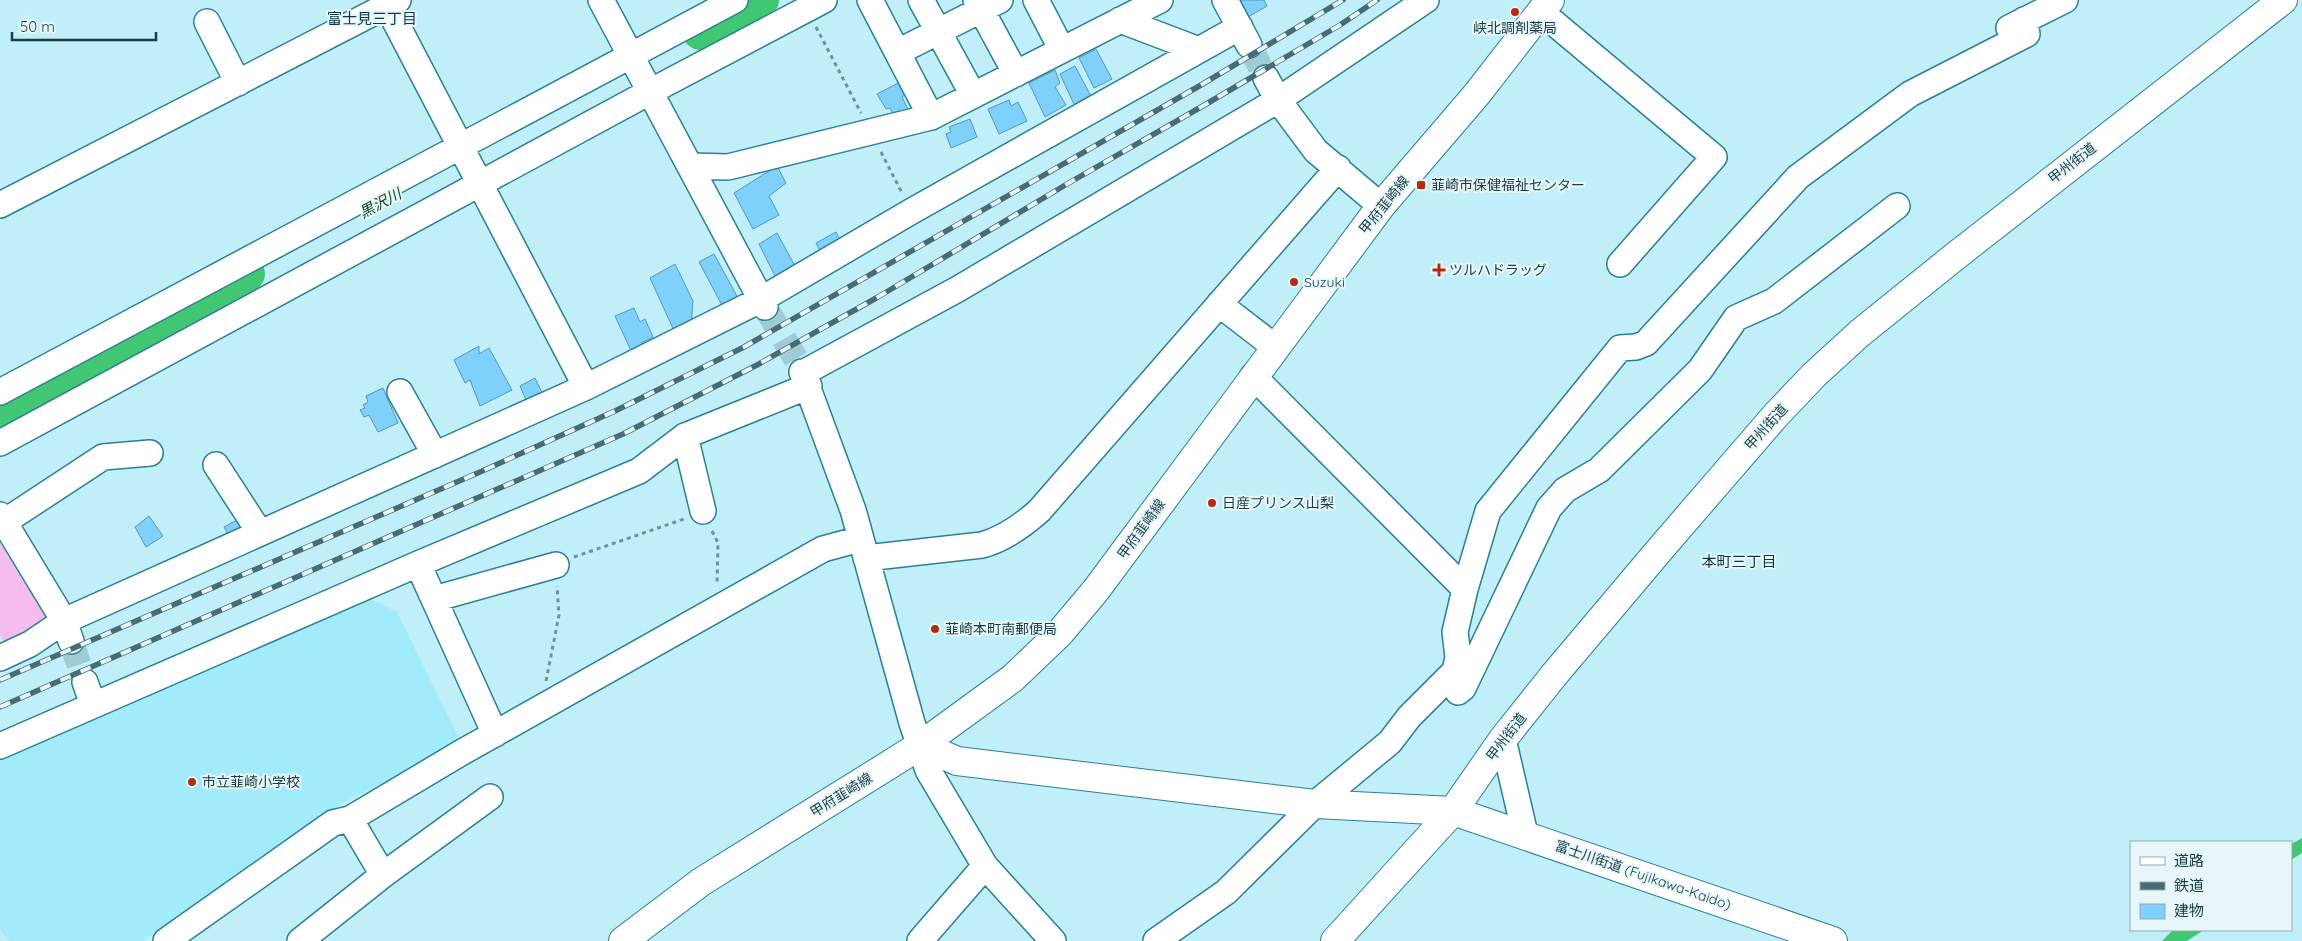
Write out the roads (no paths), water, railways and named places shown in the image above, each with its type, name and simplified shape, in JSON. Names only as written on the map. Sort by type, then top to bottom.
[{"type":"main road","name":"甲州街道","points":[[1335,941],[1453,811],[1503,739],[1554,675],[1662,546],[1776,415],[1814,375],[1860,333],[1953,258],[2283,0]]},
{"type":"main road","name":"甲府韮崎線","points":[[623,941],[701,882],[921,745],[1013,678],[1059,634],[1096,590],[1381,206],[1477,94],[1545,6]]},
{"type":"main road","name":"富士川街道 (Fujikawa-Kaido)","points":[[921,745],[957,760],[1315,804],[1453,811],[1525,834],[1833,941]]},
{"type":"street","points":[[601,0],[764,303]]},
{"type":"street","points":[[0,392],[631,56],[699,8],[735,0]]},
{"type":"street","points":[[870,0],[931,117]]},
{"type":"street","points":[[921,0],[973,95]]},
{"type":"street","points":[[1036,0],[1062,50]]},
{"type":"street","points":[[691,166],[728,167],[931,117],[1160,0]]},
{"type":"street","points":[[0,658],[30,644],[68,631],[260,533],[586,387],[764,303],[912,211],[1199,50],[1244,36],[1226,0]]},
{"type":"street","points":[[0,746],[418,564],[639,471],[685,436],[958,289],[1278,100],[1426,0]]},
{"type":"street","points":[[1390,742],[1409,716],[1455,671],[1458,657],[1455,632],[1488,511],[1620,348],[1646,344],[1798,177],[1910,94],[2027,34],[2024,20],[2064,0]]},
{"type":"street","points":[[0,205],[238,83],[390,2],[461,146],[586,387]]},
{"type":"street","points":[[0,443],[811,3]]},
{"type":"street","points":[[898,52],[938,32],[986,3],[1016,74]]},
{"type":"street","points":[[1545,6],[1714,157],[1620,264]]},
{"type":"street","points":[[1120,20],[1199,50]]},
{"type":"street","points":[[207,22],[238,83]]},
{"type":"street","points":[[1266,78],[1278,100],[1316,150],[1381,206]]},
{"type":"street","points":[[166,941],[333,823],[350,819],[495,734],[823,549],[982,545],[994,542],[1022,526],[1040,511],[1338,168]]},
{"type":"street","points":[[1156,941],[1226,892],[1315,804],[1390,742],[1413,729],[1463,688],[1548,508],[1565,490],[1599,470],[1700,370],[1736,318],[1774,301],[1897,206]]},
{"type":"street","points":[[1219,304],[1275,347]]},
{"type":"street","points":[[803,373],[854,510],[863,549],[912,723],[928,770],[985,866],[1053,941]]},
{"type":"street","points":[[1253,376],[1465,590]]},
{"type":"street","points":[[400,392],[435,455]]},
{"type":"street","points":[[685,436],[703,512]]},
{"type":"street","points":[[68,631],[2,518],[103,457],[150,454]]},
{"type":"street","points":[[216,465],[260,533]]},
{"type":"street","points":[[418,564],[495,734]]},
{"type":"street","points":[[434,599],[556,565]]},
{"type":"street","points":[[85,682],[93,705]]},
{"type":"street","points":[[1503,739],[1525,834]]},
{"type":"street","points":[[300,941],[383,875],[490,797]]},
{"type":"street","points":[[350,819],[383,875]]},
{"type":"street","points":[[920,941],[985,866]]},
{"type":"waterway","name":"黒沢川","points":[[700,33],[762,0]]},
{"type":"waterway","name":"黒沢川","points":[[0,410],[248,274]]},
{"type":"tunnel","points":[[1249,45],[1266,78]]},
{"type":"tunnel","points":[[765,307],[796,359]]},
{"type":"tunnel","points":[[71,641],[85,682]]},
{"type":"railway","points":[[0,680],[480,472],[615,411],[744,347],[1201,85],[1343,0]]},
{"type":"railway","points":[[0,707],[623,434],[757,365],[878,297],[1340,25],[1377,0]]},
{"type":"place","name":"峡北調剤薬局","points":[[1515,12]]},
{"type":"place","name":"韮崎市保健福祉センター","points":[[1421,185]]},
{"type":"place","name":"ツルハドラッグ","points":[[1439,270]]},
{"type":"place","name":"Suzuki","points":[[1294,282]]},
{"type":"place","name":"日産プリンス山梨","points":[[1212,503]]},
{"type":"place","name":"韮崎本町南郵便局","points":[[935,629]]},
{"type":"place","name":"市立韮崎小学校","points":[[192,782]]},
{"type":"district","name":"富士見三丁目","points":[[372,18]]},
{"type":"district","name":"本町三丁目","points":[[1739,561]]}]
